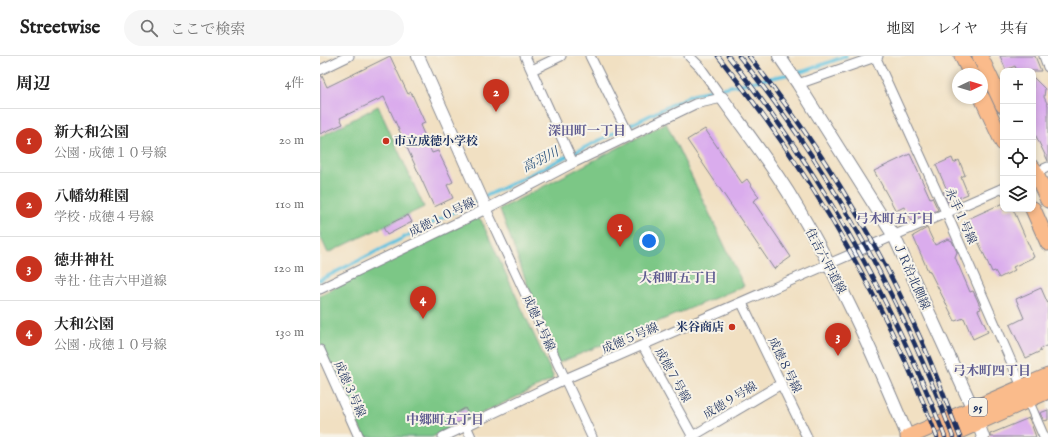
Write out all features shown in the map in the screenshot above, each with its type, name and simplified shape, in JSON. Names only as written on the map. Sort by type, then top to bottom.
[{"type":"main road","points":[[962,56],[968,68]]},
{"type":"main road","points":[[980,56],[1003,104]]},
{"type":"main road","points":[[985,104],[1002,140]]},
{"type":"main road","points":[[1039,170],[1048,200]]},
{"type":"main road","points":[[1034,212],[1048,243]]},
{"type":"main road","name":"95","points":[[908,437],[976,416],[1025,393],[1048,376]]},
{"type":"main road","name":"95","points":[[1025,393],[1048,391]]},
{"type":"main road","name":"95","points":[[946,437],[976,416]]},
{"type":"street","points":[[320,70],[349,56]]},
{"type":"street","name":"成徳４号線","points":[[418,56],[483,202],[592,437]]},
{"type":"street","points":[[525,56],[573,162]]},
{"type":"street","points":[[532,70],[561,56]]},
{"type":"street","points":[[590,56],[629,135]]},
{"type":"street","points":[[689,56],[722,98]]},
{"type":"street","name":"ＪＲ沿北側線","points":[[779,56],[798,83],[894,236],[976,416],[983,437]]},
{"type":"street","points":[[798,83],[876,56]]},
{"type":"street","name":"永手１号線","points":[[876,56],[1044,437]]},
{"type":"street","points":[[1044,56],[1048,67]]},
{"type":"street","name":"成徳１０号線","points":[[320,289],[483,202],[573,162],[695,104],[722,98]]},
{"type":"street","name":"住吉六甲道線","points":[[722,98],[788,192],[828,264],[870,346],[908,437]]},
{"type":"street","name":"成徳５号線","points":[[443,437],[565,379],[1000,189]]},
{"type":"street","name":"成徳８号線","points":[[742,303],[807,437]]},
{"type":"street","name":"成徳７号線","points":[[643,346],[693,437]]},
{"type":"street","name":"成徳３号線","points":[[320,350],[359,437]]},
{"type":"street","name":"成徳９号線","points":[[693,437],[781,384]]},
{"type":"street","points":[[466,426],[471,437]]},
{"type":"green space","points":[[378,106],[424,207],[328,253],[320,236],[320,137]]},
{"type":"green space","points":[[666,123],[744,286],[556,364],[500,209]]},
{"type":"green space","points":[[475,218],[481,220],[553,376],[552,380],[432,437],[364,437],[320,343],[320,295]]},
{"type":"building","points":[[390,56],[408,94],[411,92],[425,123],[420,125],[432,153],[438,151],[453,182],[447,185],[453,198],[434,207],[384,97],[340,118],[343,124],[320,134],[320,76],[322,76],[327,87]]},
{"type":"building","points":[[1000,56],[1035,56],[1041,71],[1036,71],[1036,68],[1016,68],[1015,66],[1005,68]]},
{"type":"building","points":[[1036,80],[1045,89],[1044,97],[1048,105],[1048,161],[1036,136]]},
{"type":"building","points":[[705,129],[742,183],[747,179],[759,197],[753,201],[791,257],[774,269],[687,140]]},
{"type":"building","points":[[910,154],[930,198],[932,197],[938,210],[912,221],[904,207],[896,211],[874,171]]},
{"type":"building","points":[[952,158],[954,163],[959,160],[965,175],[961,177],[968,194],[948,202],[943,192],[947,190],[936,165]]},
{"type":"building","points":[[1000,204],[1000,212],[1014,212],[1034,257],[1013,267],[1015,270],[999,278],[995,271],[992,272],[968,219]]},
{"type":"building","points":[[408,215],[412,222],[387,235],[383,227]]},
{"type":"building","points":[[927,228],[935,245],[948,239],[952,241],[957,252],[955,257],[970,292],[973,291],[977,299],[981,309],[978,310],[988,332],[973,339],[964,318],[955,321],[929,270],[928,271],[913,236]]},
{"type":"building","points":[[1041,288],[1048,304],[1048,345],[1040,349],[1041,351],[1026,358],[1010,325],[1024,318],[1016,299]]},
{"type":"building","points":[[465,408],[470,417],[455,424],[451,416]]},
{"type":"building","points":[[1048,410],[1048,420],[1044,421],[1040,413]]},
{"type":"building","points":[[1029,418],[1036,437],[990,437],[990,434]]},
{"type":"waterway","name":"高羽川","points":[[320,280],[693,94],[805,71],[846,56]]},
{"type":"railway","points":[[718,56],[784,145],[842,238],[869,286],[893,335],[937,437]]},
{"type":"railway","points":[[728,56],[762,100],[793,145],[851,238],[902,336],[945,437]]},
{"type":"railway","points":[[739,56],[804,144],[834,190],[861,238],[911,337],[953,437]]},
{"type":"railway","points":[[749,56],[774,88],[820,155],[863,225],[901,296],[918,333],[960,437]]},
{"type":"place","name":"八幡幼稚園","points":[[496,112]]},
{"type":"place","name":"市立成徳小学校","points":[[386,141]]},
{"type":"place","name":"新大和公園","points":[[620,247]]},
{"type":"place","name":"大和公園","points":[[423,319]]},
{"type":"place","name":"米谷商店","points":[[732,327]]},
{"type":"place","name":"徳井神社","points":[[838,356]]},
{"type":"district","name":"深田町一丁目","points":[[587,130]]},
{"type":"district","name":"弓木町五丁目","points":[[895,218]]},
{"type":"district","name":"大和町五丁目","points":[[678,277]]},
{"type":"district","name":"弓木町四丁目","points":[[992,370]]},
{"type":"district","name":"中郷町五丁目","points":[[445,419]]}]
